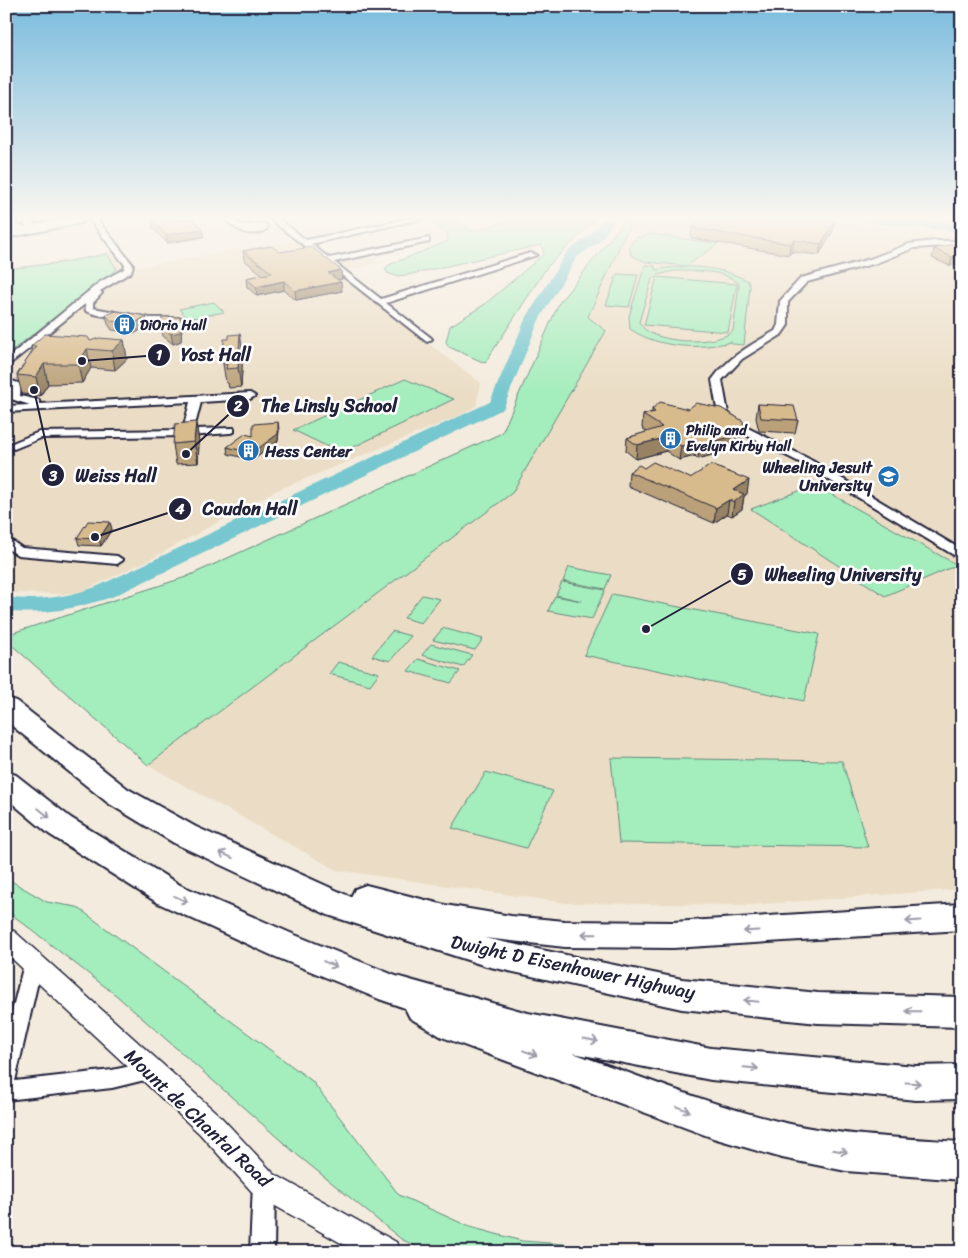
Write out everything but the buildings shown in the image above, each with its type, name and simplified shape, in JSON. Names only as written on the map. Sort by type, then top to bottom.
[{"type":"highway","points":[[6,692],[66,755]]},
{"type":"highway","name":"Dwight D Eisenhower Highway","points":[[6,707],[118,796],[185,835],[340,906],[486,952],[664,990],[818,1008],[962,1012]]},
{"type":"highway","points":[[6,782],[60,826],[169,894],[283,945],[392,989],[528,1028],[711,1064],[916,1083],[962,1082]]},
{"type":"highway","points":[[256,868],[445,918],[511,929],[565,934],[673,935],[962,917]]},
{"type":"highway","points":[[392,989],[455,1026],[713,1120],[782,1140],[846,1152],[962,1161]]},
{"type":"street","points":[[349,278],[427,338]]},
{"type":"street","points":[[380,302],[459,278]]},
{"type":"street","points":[[812,278],[804,280],[784,301],[783,326],[778,333],[739,357],[725,369],[717,380],[719,405],[723,414],[740,428],[805,461],[962,556]]},
{"type":"street","points":[[111,279],[89,303],[89,309],[150,321],[191,321]]},
{"type":"street","points":[[6,364],[111,279]]},
{"type":"street","points":[[6,374],[31,344]]},
{"type":"street","points":[[6,382],[17,386],[15,397],[20,400],[43,403],[47,407]]},
{"type":"street","points":[[6,409],[250,396]]},
{"type":"street","points":[[188,433],[196,399]]},
{"type":"street","points":[[14,446],[39,435],[188,433],[230,430]]},
{"type":"street","points":[[6,541],[18,550],[55,556],[118,560]]},
{"type":"street","name":"Mount de Chantal Road","points":[[6,938],[210,1125],[264,1184],[386,1252]]},
{"type":"street","points":[[6,1078],[33,964]]},
{"type":"street","points":[[6,1090],[112,1080],[150,1071]]},
{"type":"street","points":[[262,1252],[264,1184]]},
{"type":"shaded area","points":[[6,278],[341,278],[481,383],[476,406],[459,416],[273,492],[149,560],[81,592],[62,594],[13,593],[6,589]]},
{"type":"shaded area","points":[[606,278],[962,278],[962,889],[751,905],[566,903],[336,870],[148,765],[512,493],[606,331],[588,317]]},
{"type":"green space","points":[[6,278],[106,278],[14,349],[6,349]]},
{"type":"green space","points":[[516,278],[540,278],[485,363],[449,347],[446,342],[450,326],[485,304]]},
{"type":"green space","points":[[579,278],[606,278],[588,317],[606,331],[512,493],[148,765],[6,640],[6,635],[186,577],[502,433],[559,303]]},
{"type":"green space","points":[[616,278],[637,278],[629,307],[606,305]]},
{"type":"green space","points":[[641,278],[654,278],[639,322],[645,330],[656,335],[684,341],[713,339],[725,336],[733,331],[739,284],[730,278],[741,278],[748,281],[750,286],[744,345],[732,344],[731,342],[706,346],[679,346],[653,340],[630,329],[629,316]]},
{"type":"green space","points":[[657,278],[737,284],[728,332],[644,325]]},
{"type":"green space","points":[[214,302],[224,312],[189,319],[179,309]]},
{"type":"green space","points":[[405,379],[454,399],[341,453],[293,430]]},
{"type":"green space","points":[[815,485],[957,565],[885,596],[751,509]]},
{"type":"green space","points":[[569,567],[611,575],[605,589],[563,581]]},
{"type":"green space","points":[[562,582],[605,590],[592,619],[548,611],[555,596],[582,601],[556,595]]},
{"type":"green space","points":[[612,594],[819,634],[804,701],[584,655]]},
{"type":"green space","points":[[422,595],[440,599],[421,623],[404,618]]},
{"type":"green space","points":[[443,628],[483,639],[475,650],[433,640]]},
{"type":"green space","points":[[392,631],[411,636],[390,661],[372,656]]},
{"type":"green space","points":[[431,644],[472,655],[463,667],[422,655]]},
{"type":"green space","points":[[418,659],[460,671],[451,683],[408,671]]},
{"type":"green space","points":[[338,662],[379,673],[370,685],[329,674]]},
{"type":"green space","points":[[611,758],[842,761],[868,847],[619,843]]},
{"type":"green space","points":[[486,772],[553,791],[526,848],[452,828]]},
{"type":"green space","points":[[6,878],[47,902],[77,907],[312,1081],[399,1195],[470,1227],[522,1241],[564,1244],[572,1252],[427,1252],[401,1239],[295,1153],[117,996],[6,910]]},
{"type":"waterway","points":[[6,604],[32,607],[56,605],[104,592],[497,405],[532,320],[558,278]]},
{"type":"place","name":"DiOrio Hall","points":[[124,325]]},
{"type":"place","name":"Yost Hall","points":[[82,361]]},
{"type":"place","name":"Weiss Hall","points":[[34,390]]},
{"type":"place","name":"Philip and Evelyn Kirby Hall","points":[[670,438]]},
{"type":"place","name":"Hess Center","points":[[249,451]]},
{"type":"place","name":"The Linsly School","points":[[186,454]]},
{"type":"place","name":"Wheeling Jesuit University","points":[[888,476]]},
{"type":"place","name":"Coudon Hall","points":[[95,537]]},
{"type":"place","name":"Wheeling University","points":[[646,629]]}]
